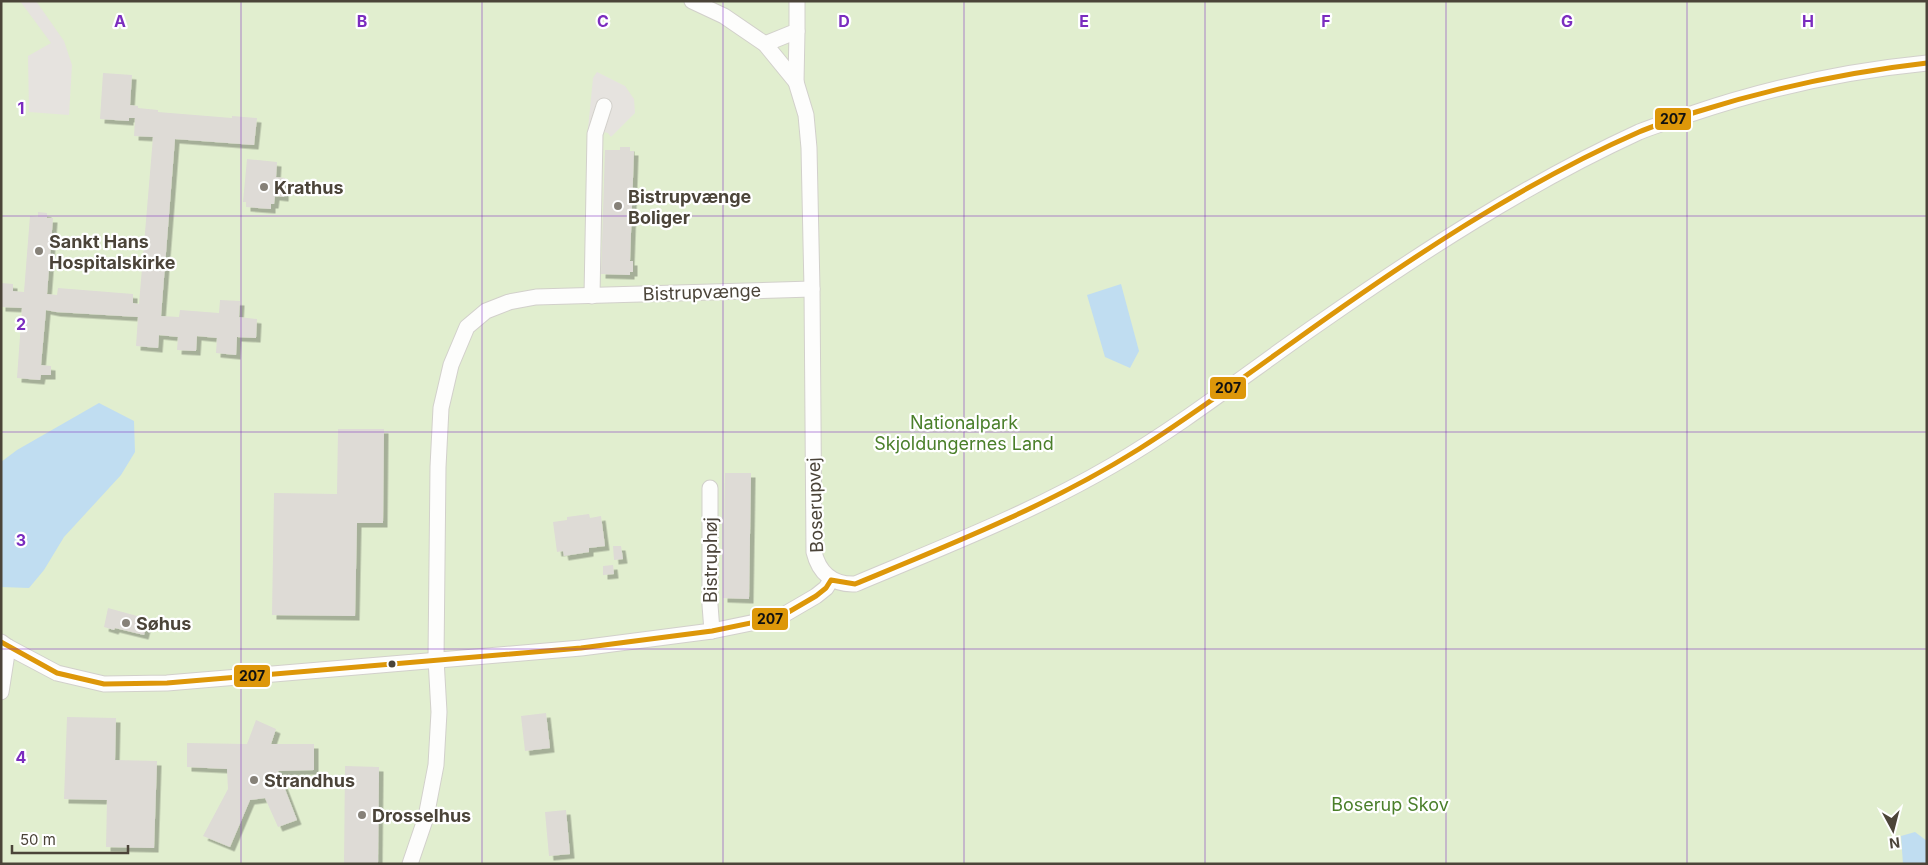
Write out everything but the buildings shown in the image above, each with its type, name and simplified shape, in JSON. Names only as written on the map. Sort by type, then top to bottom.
[{"type":"street","name":"Boserupvej","points":[[692,1],[724,16],[765,44],[796,82],[806,116],[809,148],[812,289],[814,552],[819,567],[832,580]]},
{"type":"street","points":[[796,82],[798,1]]},
{"type":"street","points":[[765,44],[797,31]]},
{"type":"street","points":[[1,692],[4,644],[58,672],[104,684],[166,683],[581,648],[712,631],[780,617],[816,596],[832,580],[855,584],[1024,513],[1113,465],[1176,426],[1318,324],[1440,243],[1542,181],[1642,131],[1724,103],[1821,77],[1927,63]]},
{"type":"street","points":[[592,296],[595,134],[604,106]]},
{"type":"street","name":"Bistrupvænge","points":[[410,864],[426,816],[436,765],[439,712],[436,660],[438,467],[441,408],[451,365],[467,327],[486,311],[509,302],[536,297],[812,289]]},
{"type":"street","name":"Bistruphøj","points":[[710,488],[710,604],[712,631]]},
{"type":"green space","name":"Nationalpark Skjoldungernes Land","points":[[1,1],[1927,1],[1927,864],[1,864]]},
{"type":"shaded area","points":[[20,1],[36,1],[64,41],[72,65],[69,115],[29,112],[28,56],[51,43]]},
{"type":"shaded area","points":[[597,72],[625,86],[634,99],[635,113],[611,137],[608,133],[588,129],[593,78]]},
{"type":"water","points":[[1121,284],[1139,351],[1130,368],[1105,357],[1087,295]]},
{"type":"water","points":[[99,403],[134,421],[135,452],[121,475],[64,537],[44,570],[29,588],[1,587],[1,462],[17,450]]},
{"type":"water","points":[[1915,832],[1927,841],[1927,864],[1903,864],[1901,836]]},
{"type":"transit line","name":"207","points":[[1,642],[57,673],[104,684],[167,683],[581,648],[712,631],[780,617],[816,596],[826,588],[831,580],[855,584],[1036,506],[1105,469],[1139,449],[1217,397],[1375,284],[1461,228],[1549,176],[1594,153],[1660,124],[1753,95],[1839,76],[1927,63]]},
{"type":"place","name":"Krathus","points":[[264,187]]},
{"type":"place","name":"Bistrupvænge Boliger","points":[[618,206]]},
{"type":"place","name":"Sankt Hans Hospitalskirke","points":[[39,251]]},
{"type":"place","name":"Søhus","points":[[126,623]]},
{"type":"place","name":"Strandhus","points":[[254,780]]},
{"type":"place","name":"Drosselhus","points":[[362,815]]},
{"type":"park label","name":"Boserup Skov","points":[[1390,804]]}]
